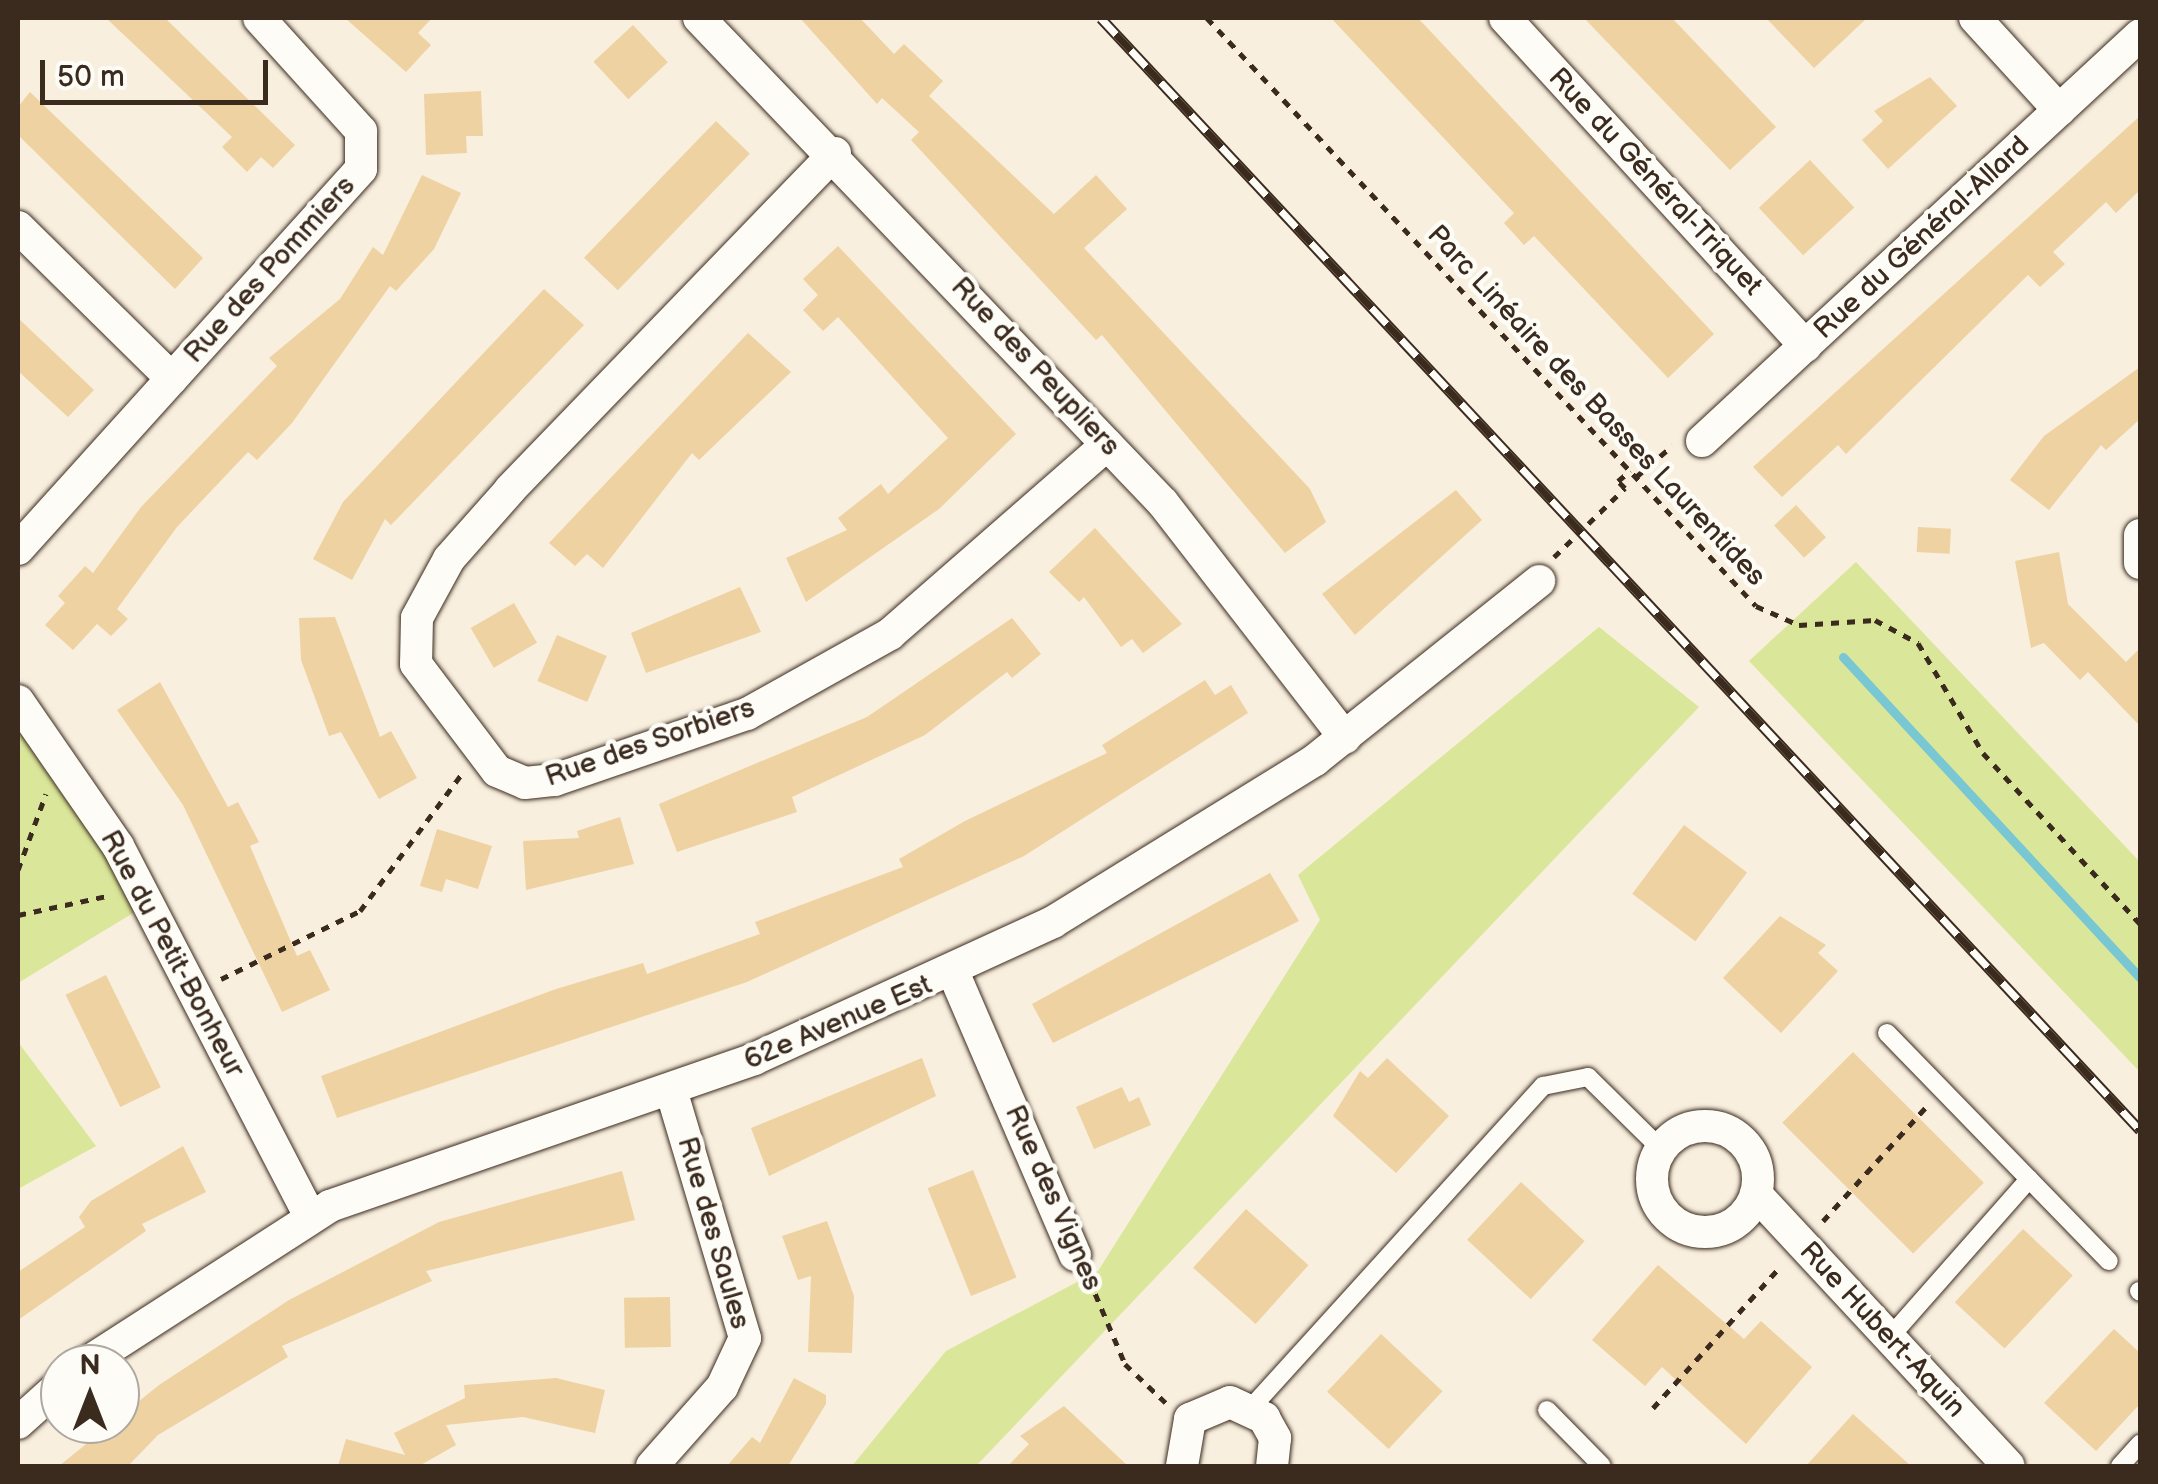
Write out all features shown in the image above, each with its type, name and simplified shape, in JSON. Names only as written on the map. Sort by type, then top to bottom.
[{"type":"street","name":"Rue des Pommiers","points":[[18,549],[361,169],[361,131],[259,18]]},
{"type":"street","name":"Rue des Peupliers","points":[[699,18],[836,153],[1222,571],[1345,738]]},
{"type":"street","name":"Rue du Général-Triquet","points":[[1504,18],[1806,346]]},
{"type":"street","points":[[1975,18],[2059,110]]},
{"type":"street","name":"Rue du Général-Allard","points":[[1687,444],[1806,346],[2140,35]]},
{"type":"street","name":"Rue des Sorbiers","points":[[836,153],[510,490],[450,560],[417,618],[416,664],[496,771],[525,784],[555,780],[748,714],[890,634],[1107,445]]},
{"type":"street","name":"Rue des Pommiers","points":[[18,227],[172,379]]},
{"type":"street","points":[[2140,535],[2140,562]]},
{"type":"street","name":"62e Avenue Est","points":[[115,1344],[310,1216],[466,1152],[671,1090],[954,974],[1165,858],[1345,738],[1539,569]]},
{"type":"street","name":"Rue du Petit-Bonheur","points":[[18,702],[138,888],[310,1216]]},
{"type":"street","name":"Rue des Vignes","points":[[954,974],[1075,1255]]},
{"type":"street","name":"Rue des Saules","points":[[652,1466],[722,1387],[745,1338],[671,1090]]},
{"type":"street","name":"Rue Hubert-Aquin","points":[[1661,1149],[1686,1129],[1730,1132],[1756,1166],[1756,1194],[2009,1466]]},
{"type":"street","points":[[1661,1149],[1653,1192],[1683,1228],[1734,1223],[1756,1194]]},
{"type":"street","points":[[18,1423],[40,1403]]},
{"type":"street","points":[[1182,1466],[1190,1419],[1210,1405],[1251,1408],[1274,1438],[1272,1466]]},
{"type":"lane","points":[[1887,1033],[2109,1261]]},
{"type":"lane","points":[[1251,1408],[1543,1086],[1588,1077],[1661,1149]]},
{"type":"lane","points":[[1889,1338],[2029,1179]]},
{"type":"lane","points":[[1547,1410],[1602,1466]]},
{"type":"lane","points":[[2120,1466],[2140,1444]]},
{"type":"path","name":"Parc Linéaire des Basses Laurentides","points":[[1207,18],[1766,614],[1799,625],[1874,620],[1918,643],[1983,752],[2140,924]]},
{"type":"path","points":[[1636,477],[1687,444]]},
{"type":"path","points":[[1539,569],[1580,532],[1630,471]]},
{"type":"path","points":[[18,870],[62,765]]},
{"type":"path","points":[[217,981],[360,911],[465,768]]},
{"type":"path","points":[[18,916],[138,888]]},
{"type":"path","name":"Rue des Vignes","points":[[1075,1255],[1125,1364],[1172,1408]]},
{"type":"green space","points":[[1856,562],[2140,862],[2140,1072],[1749,661]]},
{"type":"green space","points":[[1599,627],[1699,707],[976,1466],[852,1466],[946,1351],[1098,1271],[1320,920],[1298,875]]},
{"type":"green space","points":[[18,720],[143,907],[18,983]]},
{"type":"green space","points":[[18,1042],[96,1146],[18,1189]]},
{"type":"building","points":[[106,18],[165,18],[295,145],[273,168],[261,157],[247,172],[222,147],[232,137]]},
{"type":"building","points":[[345,18],[432,18],[418,33],[431,45],[406,72]]},
{"type":"building","points":[[800,18],[860,18],[894,54],[904,44],[943,81],[929,96],[1054,214],[1096,175],[1127,209],[1084,248],[1310,489],[1326,522],[1285,553],[1102,335],[1096,340],[911,140],[919,132],[882,98],[877,104]]},
{"type":"building","points":[[1331,18],[1418,18],[1714,334],[1668,378],[1534,236],[1524,245],[1504,223],[1514,213]]},
{"type":"building","points":[[1584,18],[1672,18],[1776,127],[1730,170]]},
{"type":"building","points":[[1766,18],[1867,18],[1814,68]]},
{"type":"building","points":[[633,25],[668,62],[628,99],[594,62]]},
{"type":"building","points":[[1930,77],[1957,106],[1888,169],[1862,140],[1883,121],[1874,111]]},
{"type":"building","points":[[481,91],[483,136],[466,136],[467,153],[426,155],[424,94]]},
{"type":"building","points":[[30,92],[203,258],[175,289],[18,135],[18,107]]},
{"type":"building","points":[[2140,116],[2140,190],[2116,213],[2106,202],[2053,252],[2065,264],[2040,287],[2028,275],[1846,454],[1838,445],[1782,497],[1753,467]]},
{"type":"building","points":[[716,121],[750,154],[618,290],[584,258]]},
{"type":"building","points":[[1810,160],[1854,208],[1803,255],[1759,208]]},
{"type":"building","points":[[422,175],[461,193],[434,249],[396,291],[390,286],[292,423],[257,460],[248,452],[177,527],[117,609],[128,619],[111,636],[97,624],[73,650],[45,625],[65,603],[58,596],[85,566],[93,573],[141,507],[277,366],[269,358],[340,299],[373,247],[383,255]]},
{"type":"building","points":[[838,246],[1016,434],[939,509],[806,602],[786,558],[847,530],[838,518],[881,484],[888,494],[948,438],[838,317],[823,331],[803,310],[818,295],[803,279]]},
{"type":"building","points":[[544,289],[584,325],[391,525],[385,519],[352,580],[313,559],[343,502]]},
{"type":"building","points":[[18,318],[94,390],[68,417],[18,371]]},
{"type":"building","points":[[748,333],[791,372],[699,460],[692,453],[603,568],[587,554],[575,566],[549,543]]},
{"type":"building","points":[[2140,367],[2140,419],[2106,450],[2101,445],[2049,510],[2010,480],[2044,436]]},
{"type":"building","points":[[1456,490],[1482,520],[1355,635],[1322,594]]},
{"type":"building","points":[[1796,505],[1826,537],[1804,558],[1774,525]]},
{"type":"building","points":[[1918,527],[1951,529],[1950,554],[1917,552]]},
{"type":"building","points":[[1095,528],[1182,624],[1143,653],[1132,639],[1121,647],[1084,597],[1079,602],[1049,572]]},
{"type":"building","points":[[2059,552],[2068,604],[2126,662],[2140,648],[2140,726],[2088,672],[2080,680],[2044,643],[2031,648],[2015,561]]},
{"type":"building","points":[[740,587],[761,632],[646,673],[631,633]]},
{"type":"building","points":[[514,603],[537,643],[494,668],[471,628]]},
{"type":"building","points":[[335,617],[380,737],[391,731],[417,778],[379,799],[341,732],[329,736],[301,660],[299,618]]},
{"type":"building","points":[[1012,618],[1041,654],[1012,678],[1007,672],[925,735],[792,797],[797,812],[677,852],[659,804],[867,717]]},
{"type":"building","points":[[557,635],[607,656],[587,702],[537,681]]},
{"type":"building","points":[[1205,680],[1215,695],[1231,685],[1248,713],[1024,856],[747,982],[337,1118],[321,1076],[556,989],[643,963],[647,974],[760,934],[755,922],[903,867],[899,859],[965,821],[1107,753],[1102,745]]},
{"type":"building","points":[[160,682],[228,807],[238,802],[259,842],[250,846],[297,956],[310,950],[330,990],[282,1012],[183,805],[117,710]]},
{"type":"building","points":[[620,817],[634,864],[526,890],[523,841],[579,838],[577,831]]},
{"type":"building","points":[[1684,825],[1747,873],[1695,941],[1632,894]]},
{"type":"building","points":[[437,829],[492,846],[478,889],[446,879],[442,892],[420,886]]},
{"type":"building","points":[[1270,873],[1299,921],[1053,1043],[1032,1004]]},
{"type":"building","points":[[1780,916],[1826,945],[1818,953],[1838,971],[1781,1033],[1723,978]]},
{"type":"building","points":[[106,975],[161,1087],[120,1107],[66,995]]},
{"type":"building","points":[[1853,1052],[1984,1183],[1913,1254],[1782,1123]]},
{"type":"building","points":[[922,1058],[936,1096],[769,1176],[751,1128]]},
{"type":"building","points":[[1387,1058],[1449,1116],[1396,1173],[1333,1116],[1360,1071],[1368,1078]]},
{"type":"building","points":[[1122,1087],[1129,1102],[1139,1097],[1151,1125],[1094,1149],[1076,1107]]},
{"type":"building","points":[[183,1146],[206,1192],[142,1224],[146,1231],[18,1320],[18,1272],[85,1227],[79,1217],[91,1201]]},
{"type":"building","points":[[973,1170],[1016,1278],[971,1296],[928,1188]]},
{"type":"building","points":[[622,1171],[635,1220],[426,1271],[432,1281],[282,1346],[288,1357],[158,1435],[128,1466],[59,1466],[86,1444],[140,1444],[140,1400],[159,1385],[289,1300],[439,1222]]},
{"type":"building","points":[[1521,1182],[1585,1241],[1531,1299],[1467,1240]]},
{"type":"building","points":[[1246,1209],[1308,1265],[1256,1324],[1193,1268]]},
{"type":"building","points":[[827,1221],[854,1296],[852,1353],[808,1352],[811,1276],[798,1280],[782,1236]]},
{"type":"building","points":[[2023,1229],[2073,1275],[2005,1349],[1955,1302]]},
{"type":"building","points":[[1658,1265],[1744,1339],[1761,1321],[1812,1367],[1746,1444],[1662,1367],[1645,1386],[1592,1340]]},
{"type":"building","points":[[670,1297],[671,1347],[625,1348],[624,1298]]},
{"type":"building","points":[[2114,1329],[2140,1353],[2140,1404],[2096,1451],[2044,1403]]},
{"type":"building","points":[[1381,1334],[1442,1391],[1389,1449],[1327,1392]]},
{"type":"building","points":[[556,1378],[605,1390],[595,1433],[523,1417],[446,1425],[456,1445],[419,1466],[338,1466],[346,1439],[405,1455],[394,1433],[465,1398],[464,1385]]},
{"type":"building","points":[[794,1378],[826,1395],[826,1404],[788,1466],[727,1466],[752,1437],[760,1443]]},
{"type":"building","points":[[1064,1406],[1128,1466],[1008,1466],[1029,1444],[1020,1436]]},
{"type":"building","points":[[1853,1414],[1911,1466],[1806,1466]]},
{"type":"waterway","points":[[1843,657],[2140,978]]},
{"type":"railway","points":[[1101,18],[2140,1130]]}]
